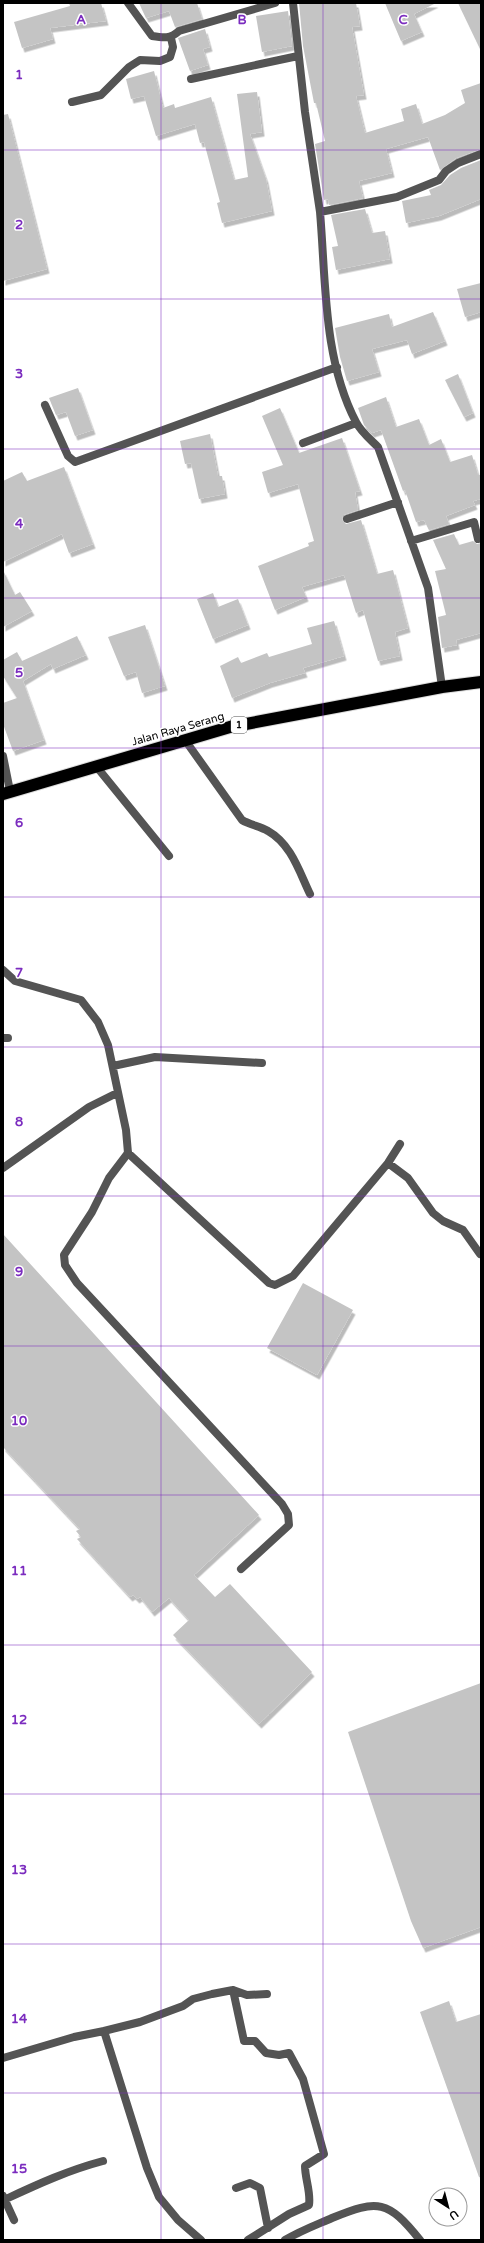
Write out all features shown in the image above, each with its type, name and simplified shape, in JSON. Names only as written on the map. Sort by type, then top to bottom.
[{"type":"highway","name":"Jalan Raya Serang","points":[[7,793],[230,727],[442,687],[481,682]]},
{"type":"street","points":[[128,3],[152,36],[171,38],[179,31],[274,3]]},
{"type":"street","points":[[293,3],[298,56],[320,212],[329,326],[337,367],[356,422],[367,437],[378,447],[398,502],[410,541],[428,588],[442,687]]},
{"type":"street","points":[[72,102],[100,95],[129,67],[140,60],[160,61],[170,57],[173,47],[171,38]]},
{"type":"street","points":[[191,79],[298,56]]},
{"type":"street","points":[[320,212],[397,197],[439,180],[446,170],[458,163],[481,154]]},
{"type":"street","points":[[45,405],[68,456],[75,462],[337,367]]},
{"type":"street","points":[[303,443],[356,422]]},
{"type":"street","points":[[348,519],[398,502]]},
{"type":"street","points":[[410,541],[474,522],[478,539]]},
{"type":"street","points":[[184,740],[242,820],[252,826],[266,830],[277,837],[285,846],[292,856],[310,894]]},
{"type":"street","points":[[3,756],[7,793]]},
{"type":"street","points":[[96,766],[169,856]]},
{"type":"street","points":[[3,970],[15,981],[81,1000],[98,1022],[108,1046],[126,1130],[128,1153],[109,1178],[92,1212],[68,1245],[64,1255],[65,1265],[77,1283],[282,1504],[288,1514],[289,1525],[241,1569]]},
{"type":"street","points":[[113,1066],[155,1057],[262,1063]]},
{"type":"street","points":[[3,1168],[89,1107],[117,1093]]},
{"type":"street","points":[[128,1153],[269,1283],[275,1285],[293,1276],[388,1163],[400,1144]]},
{"type":"street","points":[[388,1163],[408,1178],[433,1213],[443,1221],[463,1230],[480,1254]]},
{"type":"street","points":[[3,2058],[74,2037],[140,2022],[183,2006],[193,1999],[233,1990],[247,1995],[267,1994]]},
{"type":"street","points":[[233,1990],[244,2041],[255,2041],[266,2053],[279,2055],[289,2053],[303,2079],[324,2149],[324,2154],[319,2159],[305,2166],[305,2178],[310,2197],[309,2205],[289,2214],[248,2240]]},
{"type":"street","points":[[104,2031],[147,2168],[159,2196],[178,2220],[201,2240]]},
{"type":"street","points":[[14,2220],[4,2197],[76,2168],[103,2161]]},
{"type":"street","points":[[236,2188],[250,2183],[260,2188],[268,2228]]},
{"type":"street","points":[[285,2240],[361,2206],[375,2205],[393,2211],[407,2224],[420,2240]]},
{"type":"building","points":[[69,3],[101,3],[106,21],[50,28],[53,39],[22,48],[14,22],[70,6]]},
{"type":"building","points":[[139,3],[197,3],[202,19],[175,27],[169,11],[146,18]]},
{"type":"building","points":[[299,3],[356,3],[360,26],[352,27],[364,95],[356,96],[365,133],[404,121],[401,109],[416,104],[422,124],[445,115],[465,103],[461,90],[481,83],[481,149],[456,158],[440,170],[428,137],[386,149],[392,173],[359,181],[363,198],[329,205],[328,199],[324,200],[315,144],[325,141],[316,103],[314,103],[303,46]]},
{"type":"building","points":[[385,3],[436,3],[414,14],[422,32],[401,41]]},
{"type":"building","points":[[458,3],[481,3],[481,51]]},
{"type":"building","points":[[288,11],[292,46],[262,52],[256,16]]},
{"type":"building","points":[[205,29],[210,47],[203,49],[208,65],[190,71],[178,38]]},
{"type":"building","points":[[154,71],[163,108],[174,104],[175,108],[211,97],[234,180],[248,177],[237,94],[257,92],[262,132],[250,134],[266,179],[272,211],[222,223],[217,203],[220,202],[204,142],[200,143],[195,124],[156,136],[144,96],[131,99],[126,79]]},
{"type":"building","points":[[8,114],[47,269],[3,281],[3,115]]},
{"type":"building","points":[[481,160],[481,199],[439,216],[406,223],[402,201],[431,195],[429,190],[441,185],[450,175],[461,168]]},
{"type":"building","points":[[365,209],[372,233],[385,231],[390,259],[336,270],[332,247],[338,246],[331,215]]},
{"type":"building","points":[[481,283],[481,312],[465,317],[457,289]]},
{"type":"building","points":[[433,312],[445,341],[412,354],[407,340],[372,349],[379,372],[347,381],[340,357],[335,328],[389,314],[392,327]]},
{"type":"building","points":[[458,374],[473,413],[464,417],[445,380]]},
{"type":"building","points":[[78,388],[93,430],[75,436],[66,412],[56,415],[49,398]]},
{"type":"building","points":[[386,397],[396,427],[419,419],[429,445],[441,439],[450,462],[472,455],[478,475],[481,475],[481,499],[473,501],[475,505],[446,516],[449,524],[429,530],[424,520],[416,522],[381,430],[372,433],[364,425],[358,408]]},
{"type":"building","points":[[280,408],[299,453],[342,438],[360,491],[355,492],[358,510],[343,515],[342,520],[346,524],[361,520],[377,574],[393,570],[408,628],[395,632],[400,656],[378,661],[363,610],[356,613],[344,575],[302,587],[306,597],[275,610],[258,566],[309,546],[308,543],[314,541],[298,484],[268,493],[262,472],[283,465],[262,416]]},
{"type":"building","points":[[210,434],[218,476],[222,476],[225,494],[199,499],[191,463],[185,464],[180,441]]},
{"type":"building","points":[[64,467],[93,544],[69,553],[62,534],[3,562],[3,481],[22,472],[27,481]]},
{"type":"building","points":[[454,534],[459,545],[473,541],[477,544],[481,543],[481,633],[456,640],[457,645],[442,648],[438,617],[446,615],[435,571],[446,569],[433,540]]},
{"type":"building","points":[[3,570],[15,595],[20,592],[32,611],[3,627]]},
{"type":"building","points":[[213,593],[218,607],[238,599],[248,625],[213,639],[197,599]]},
{"type":"building","points":[[334,621],[344,656],[303,668],[305,673],[270,683],[232,698],[220,666],[238,657],[241,663],[267,653],[269,657],[312,644],[307,628]]},
{"type":"building","points":[[145,625],[165,686],[142,693],[136,672],[124,676],[108,637]]},
{"type":"building","points":[[77,636],[86,655],[53,669],[51,664],[23,681],[44,740],[13,751],[3,724],[3,703],[17,698],[3,676],[3,660],[17,652],[22,661]]},
{"type":"building","points":[[3,1234],[259,1515],[194,1575],[215,1597],[230,1584],[312,1672],[259,1724],[173,1635],[189,1620],[169,1598],[152,1612],[140,1597],[137,1599],[133,1595],[130,1597],[77,1539],[81,1537],[76,1531],[80,1529],[3,1447]]},
{"type":"building","points":[[303,1283],[353,1310],[317,1375],[267,1348]]},
{"type":"building","points":[[481,1683],[481,1927],[423,1948],[411,1921],[348,1732]]},
{"type":"building","points":[[449,2001],[456,2022],[481,2014],[481,2177],[479,2177],[420,2012]]}]
